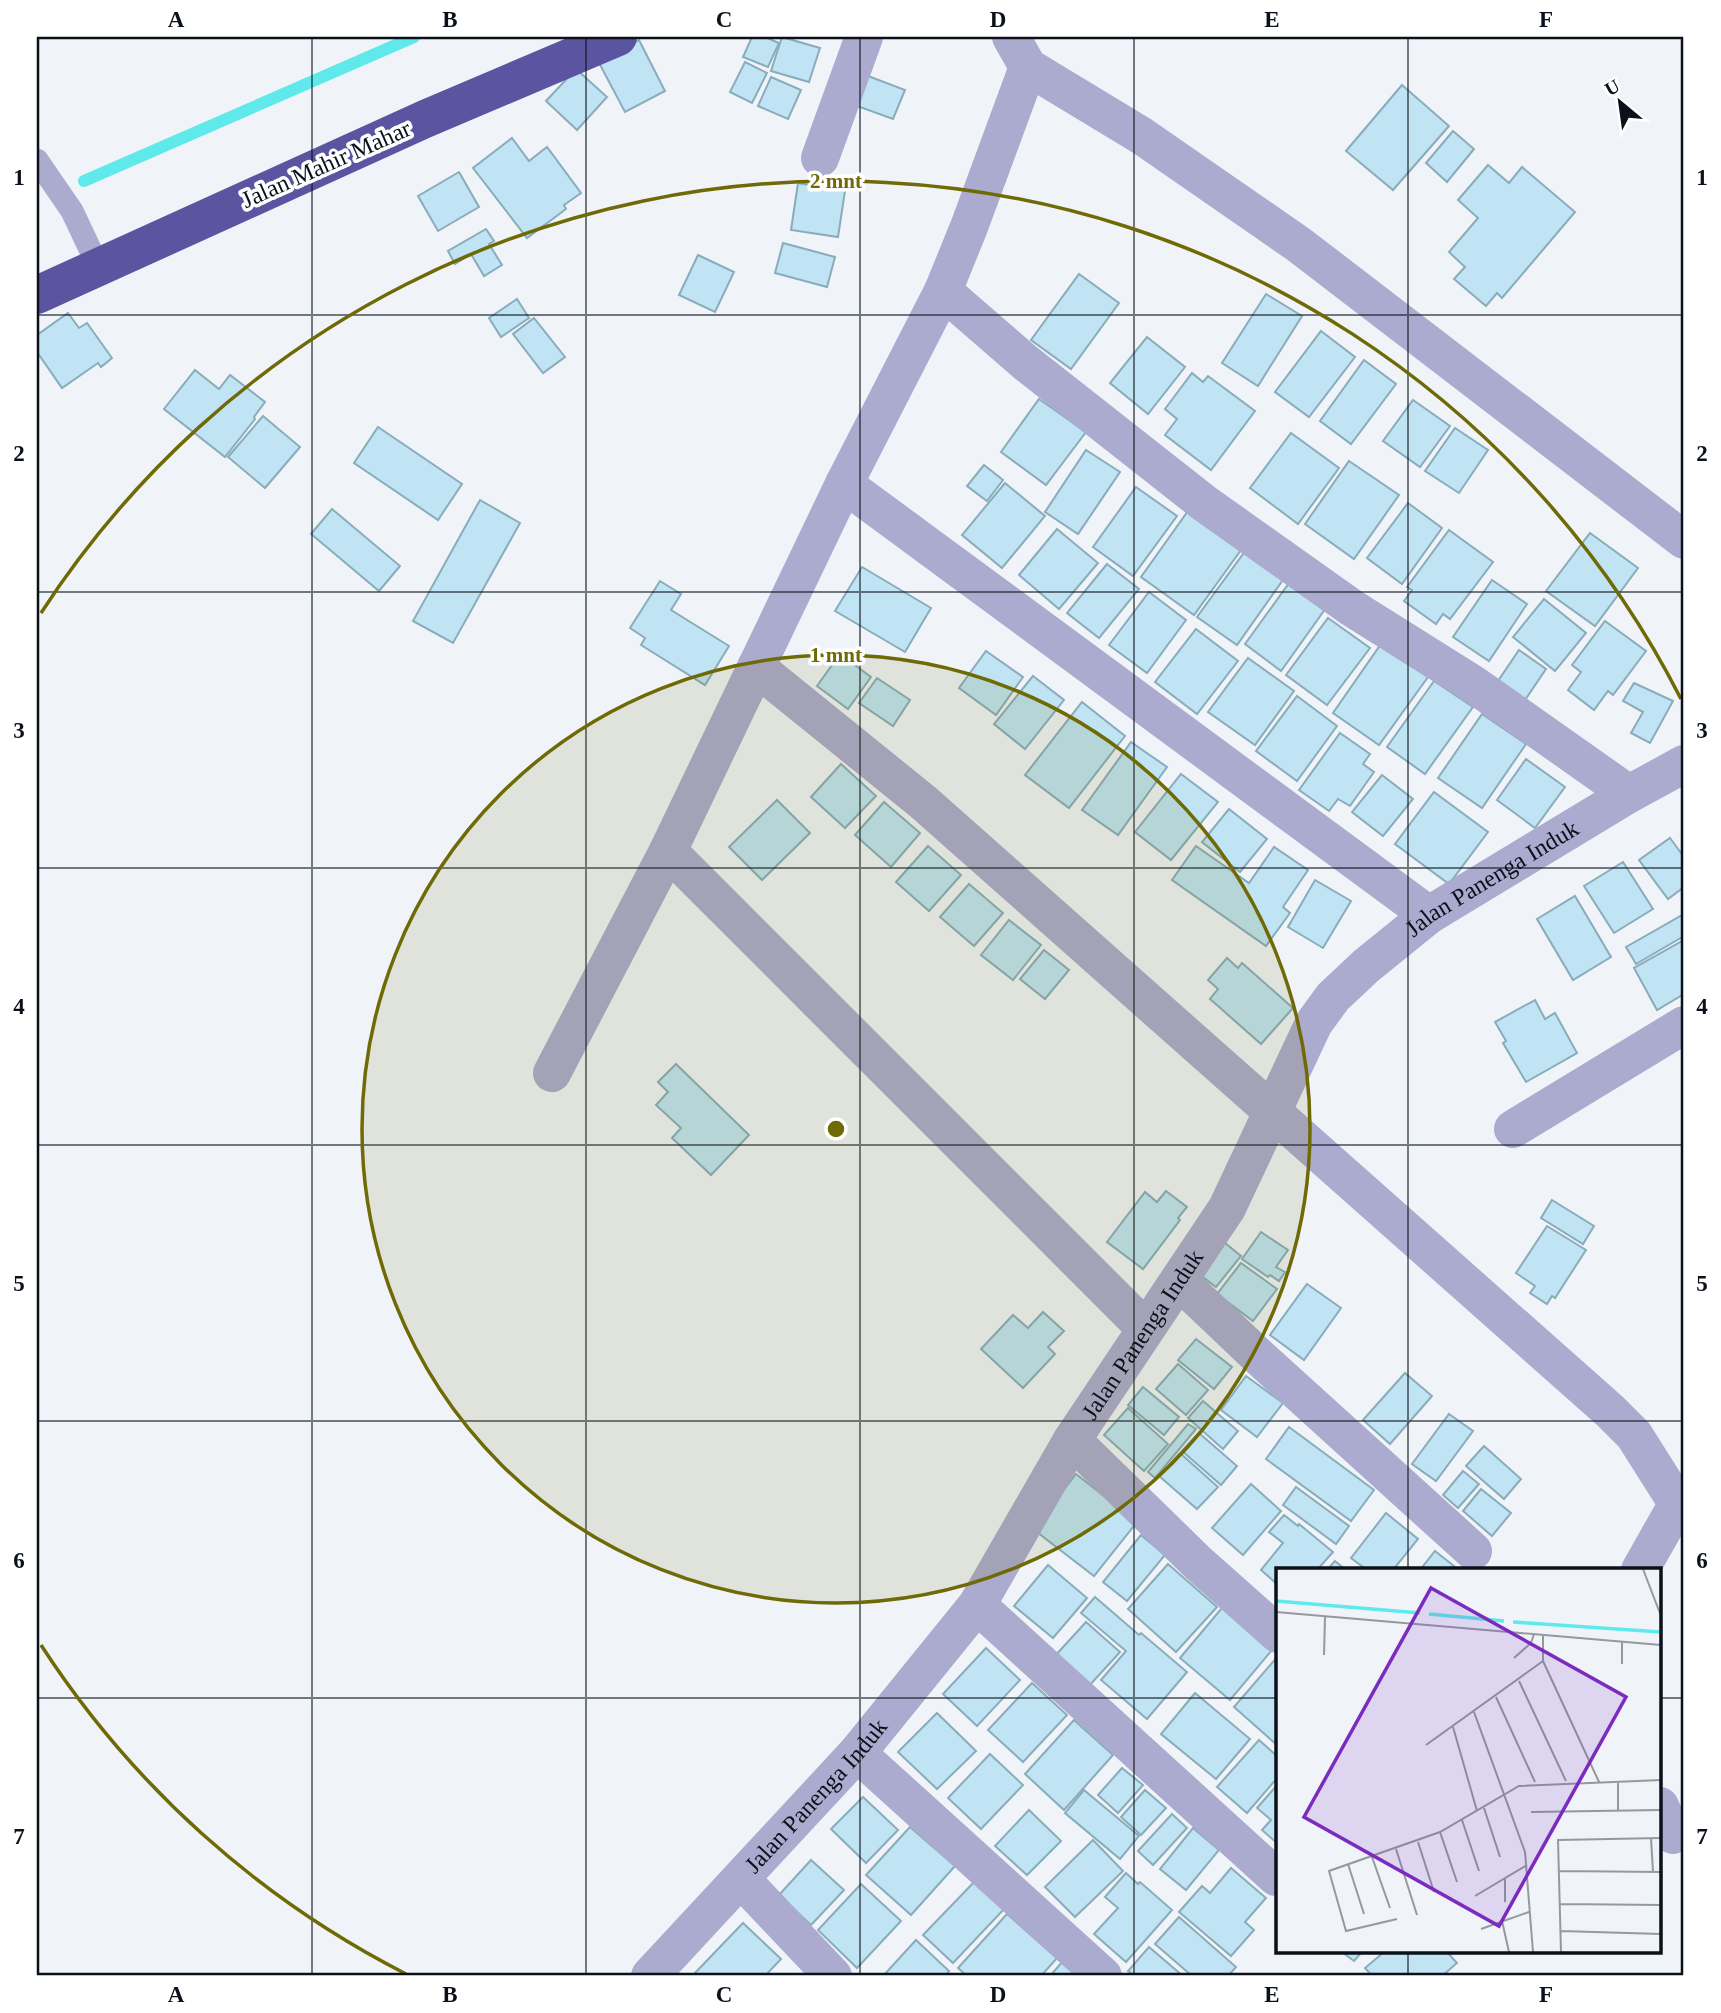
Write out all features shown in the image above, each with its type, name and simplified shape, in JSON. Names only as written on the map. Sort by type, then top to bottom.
[{"type":"highway","name":"Jalan Mahir Mahar","points":[[37,295],[425,119],[618,37]]},
{"type":"street","points":[[820,158],[864,37]]},
{"type":"street","points":[[552,1073],[668,851],[844,484],[943,291],[969,227],[1019,52],[1298,244],[1684,540]]},
{"type":"street","points":[[943,291],[1026,363],[1204,503],[1352,608],[1473,684],[1629,793]]},
{"type":"street","points":[[844,484],[1429,915]]},
{"type":"street","points":[[756,667],[923,802],[1622,1422],[1634,1435],[1681,1508],[1641,1568]]},
{"type":"street","name":"Jalan Panenga Induk","points":[[650,1976],[857,1753],[977,1605],[1072,1440],[1227,1208],[1314,1023],[1333,997],[1366,966],[1429,915],[1629,793],[1684,764]]},
{"type":"street","points":[[668,851],[1145,1328]]},
{"type":"street","points":[[1513,1129],[1684,1025]]},
{"type":"street","points":[[1180,1281],[1259,1357],[1473,1551]]},
{"type":"street","points":[[1072,1440],[1198,1563],[1276,1632]]},
{"type":"street","points":[[977,1605],[1276,1877]]},
{"type":"street","points":[[857,1753],[1103,1976]]},
{"type":"street","points":[[741,1879],[833,1976]]},
{"type":"lane","points":[[37,160],[72,211],[99,266]]},
{"type":"building","points":[[752,37],[765,37],[779,43],[768,67],[743,57]]},
{"type":"building","points":[[782,37],[820,48],[809,82],[771,71]]},
{"type":"building","points":[[639,40],[665,91],[625,112],[598,61]]},
{"type":"building","points":[[745,62],[767,73],[752,103],[730,92]]},
{"type":"building","points":[[576,69],[607,97],[577,130],[546,101]]},
{"type":"building","points":[[868,76],[905,90],[893,119],[857,106]]},
{"type":"building","points":[[771,77],[801,90],[788,119],[758,106]]},
{"type":"building","points":[[1402,85],[1449,126],[1393,190],[1346,151]]},
{"type":"building","points":[[1453,131],[1474,149],[1447,182],[1426,163]]},
{"type":"building","points":[[512,138],[529,161],[547,147],[581,193],[564,205],[566,209],[527,238],[473,168]]},
{"type":"building","points":[[1488,165],[1509,183],[1522,167],[1575,212],[1502,298],[1497,293],[1486,306],[1454,279],[1465,267],[1449,252],[1478,218],[1458,200]]},
{"type":"building","points":[[459,172],[479,207],[438,231],[418,196]]},
{"type":"building","points":[[798,183],[845,191],[838,237],[791,230]]},
{"type":"building","points":[[486,229],[494,241],[489,244],[502,265],[484,276],[471,254],[455,264],[448,251]]},
{"type":"building","points":[[783,243],[835,257],[827,287],[775,273]]},
{"type":"building","points":[[698,255],[734,272],[715,312],[679,295]]},
{"type":"building","points":[[1079,274],[1119,303],[1071,369],[1031,340]]},
{"type":"building","points":[[1266,294],[1302,316],[1258,386],[1222,363]]},
{"type":"building","points":[[517,299],[529,318],[501,337],[489,318]]},
{"type":"building","points":[[68,313],[79,328],[87,323],[112,358],[101,367],[98,363],[62,388],[37,352],[37,335]]},
{"type":"building","points":[[534,318],[565,357],[543,373],[513,334]]},
{"type":"building","points":[[1321,331],[1355,357],[1309,417],[1275,392]]},
{"type":"building","points":[[1147,337],[1185,367],[1148,414],[1110,383]]},
{"type":"building","points":[[1364,360],[1396,384],[1351,444],[1320,421]]},
{"type":"building","points":[[195,370],[219,389],[230,375],[265,402],[225,457],[164,409]]},
{"type":"building","points":[[1192,373],[1203,382],[1208,376],[1255,411],[1211,470],[1165,435],[1177,419],[1165,409]]},
{"type":"building","points":[[1039,399],[1086,432],[1046,485],[1001,452]]},
{"type":"building","points":[[1413,400],[1450,426],[1420,467],[1383,441]]},
{"type":"building","points":[[263,416],[300,447],[265,488],[228,457]]},
{"type":"building","points":[[378,427],[462,484],[438,520],[354,463]]},
{"type":"building","points":[[1455,428],[1488,450],[1459,493],[1425,471]]},
{"type":"building","points":[[1291,433],[1339,468],[1298,524],[1250,488]]},
{"type":"building","points":[[1086,450],[1120,472],[1078,534],[1045,512]]},
{"type":"building","points":[[1349,461],[1399,495],[1354,559],[1305,524]]},
{"type":"building","points":[[984,465],[1003,480],[987,501],[967,486]]},
{"type":"building","points":[[1005,483],[1045,516],[1002,568],[962,535]]},
{"type":"building","points":[[1136,487],[1177,516],[1133,576],[1093,547]]},
{"type":"building","points":[[480,500],[520,523],[453,643],[413,621]]},
{"type":"building","points":[[1408,503],[1442,528],[1402,584],[1367,558]]},
{"type":"building","points":[[332,509],[400,566],[379,591],[311,534]]},
{"type":"building","points":[[1188,511],[1241,550],[1194,615],[1141,577]]},
{"type":"building","points":[[1057,529],[1098,563],[1059,609],[1019,575]]},
{"type":"building","points":[[1449,530],[1493,562],[1450,619],[1443,614],[1436,624],[1404,601],[1412,590],[1407,587]]},
{"type":"building","points":[[1590,533],[1638,568],[1595,626],[1546,591]]},
{"type":"building","points":[[1246,550],[1285,577],[1237,645],[1197,617]]},
{"type":"building","points":[[1107,564],[1139,589],[1099,638],[1067,613]]},
{"type":"building","points":[[862,567],[931,608],[905,652],[835,611]]},
{"type":"building","points":[[1292,579],[1328,605],[1281,671],[1245,644]]},
{"type":"building","points":[[1492,580],[1527,604],[1489,661],[1453,637]]},
{"type":"building","points":[[660,581],[681,594],[671,610],[729,646],[705,685],[641,645],[645,638],[630,628]]},
{"type":"building","points":[[1149,592],[1186,620],[1147,673],[1109,645]]},
{"type":"building","points":[[1544,599],[1586,633],[1555,671],[1513,637]]},
{"type":"building","points":[[1328,618],[1370,648],[1327,705],[1286,675]]},
{"type":"building","points":[[1605,621],[1646,651],[1613,695],[1608,691],[1594,710],[1568,690],[1581,672],[1572,665]]},
{"type":"building","points":[[1196,629],[1238,661],[1197,714],[1155,682]]},
{"type":"building","points":[[1381,644],[1428,677],[1379,745],[1333,713]]},
{"type":"building","points":[[1519,650],[1546,669],[1525,700],[1498,681]]},
{"type":"building","points":[[986,651],[1023,677],[996,715],[959,688]]},
{"type":"building","points":[[840,654],[871,677],[848,709],[817,686]]},
{"type":"building","points":[[1248,658],[1294,691],[1255,745],[1208,712]]},
{"type":"building","points":[[1033,676],[1064,700],[1025,749],[994,724]]},
{"type":"building","points":[[877,678],[910,700],[893,726],[859,703]]},
{"type":"building","points":[[1434,681],[1473,707],[1425,774],[1387,747]]},
{"type":"building","points":[[1634,683],[1673,701],[1650,743],[1631,733],[1643,712],[1623,701]]},
{"type":"building","points":[[1297,696],[1337,726],[1297,781],[1256,751]]},
{"type":"building","points":[[1082,702],[1125,736],[1069,808],[1025,775]]},
{"type":"building","points":[[1482,714],[1526,744],[1482,808],[1438,778]]},
{"type":"building","points":[[1340,733],[1370,754],[1363,764],[1374,772],[1350,806],[1338,799],[1329,811],[1299,790]]},
{"type":"building","points":[[1131,742],[1167,767],[1118,835],[1082,810]]},
{"type":"building","points":[[1526,759],[1565,787],[1535,828],[1497,800]]},
{"type":"building","points":[[841,764],[876,796],[845,828],[811,797]]},
{"type":"building","points":[[1181,774],[1218,802],[1171,860],[1135,832]]},
{"type":"building","points":[[1382,775],[1413,799],[1383,836],[1352,812]]},
{"type":"building","points":[[1434,792],[1488,832],[1449,884],[1395,844]]},
{"type":"building","points":[[777,800],[810,833],[762,880],[729,847]]},
{"type":"building","points":[[884,802],[920,833],[891,867],[855,835]]},
{"type":"building","points":[[1229,809],[1267,839],[1240,872],[1202,842]]},
{"type":"building","points":[[1670,838],[1684,857],[1684,887],[1668,899],[1639,860]]},
{"type":"building","points":[[928,846],[961,875],[929,911],[896,882]]},
{"type":"building","points":[[1196,846],[1249,883],[1274,847],[1308,870],[1283,907],[1290,913],[1266,946],[1172,880]]},
{"type":"building","points":[[1623,862],[1653,909],[1614,933],[1584,886]]},
{"type":"building","points":[[1315,880],[1351,901],[1323,948],[1288,927]]},
{"type":"building","points":[[969,884],[1003,913],[974,946],[940,917]]},
{"type":"building","points":[[1575,896],[1611,957],[1573,980],[1537,919]]},
{"type":"building","points":[[1684,914],[1684,936],[1636,964],[1626,947]]},
{"type":"building","points":[[1009,920],[1041,945],[1013,980],[981,955]]},
{"type":"building","points":[[1684,940],[1684,994],[1657,1010],[1634,968]]},
{"type":"building","points":[[1044,950],[1069,970],[1045,999],[1020,979]]},
{"type":"building","points":[[1227,958],[1238,968],[1242,963],[1293,1008],[1261,1044],[1210,999],[1218,989],[1208,980]]},
{"type":"building","points":[[1535,1000],[1545,1019],[1555,1013],[1577,1053],[1526,1082],[1503,1043],[1506,1041],[1495,1022]]},
{"type":"building","points":[[676,1064],[749,1135],[711,1175],[672,1138],[681,1128],[656,1105],[668,1092],[658,1082]]},
{"type":"building","points":[[1166,1191],[1187,1207],[1143,1269],[1107,1242],[1145,1192],[1157,1202]]},
{"type":"building","points":[[1552,1200],[1594,1226],[1583,1244],[1541,1218]]},
{"type":"building","points":[[1547,1226],[1586,1250],[1555,1298],[1552,1296],[1547,1304],[1530,1293],[1535,1286],[1516,1273]]},
{"type":"building","points":[[1261,1232],[1288,1250],[1276,1267],[1285,1272],[1279,1281],[1270,1275],[1268,1277],[1242,1259]]},
{"type":"building","points":[[1220,1239],[1241,1256],[1216,1287],[1195,1271]]},
{"type":"building","points":[[1241,1263],[1277,1289],[1253,1321],[1217,1294]]},
{"type":"building","points":[[1307,1284],[1341,1308],[1304,1360],[1270,1335]]},
{"type":"building","points":[[1043,1312],[1064,1331],[1048,1347],[1055,1354],[1023,1388],[981,1349],[1013,1315],[1028,1328]]},
{"type":"building","points":[[1196,1339],[1232,1367],[1214,1389],[1178,1360]]},
{"type":"building","points":[[1178,1364],[1208,1390],[1186,1415],[1156,1389]]},
{"type":"building","points":[[1405,1373],[1432,1396],[1390,1444],[1363,1420]]},
{"type":"building","points":[[1246,1376],[1283,1403],[1257,1437],[1221,1410]]},
{"type":"building","points":[[1143,1387],[1179,1417],[1164,1435],[1128,1405]]},
{"type":"building","points":[[1203,1401],[1238,1431],[1223,1449],[1188,1418]]},
{"type":"building","points":[[1128,1408],[1168,1444],[1144,1471],[1104,1435]]},
{"type":"building","points":[[1449,1414],[1473,1431],[1436,1481],[1412,1464]]},
{"type":"building","points":[[1188,1424],[1196,1429],[1155,1478],[1148,1472]]},
{"type":"building","points":[[1289,1427],[1374,1490],[1351,1521],[1266,1459]]},
{"type":"building","points":[[1199,1433],[1237,1466],[1221,1485],[1182,1451]]},
{"type":"building","points":[[1484,1446],[1521,1479],[1504,1499],[1466,1466]]},
{"type":"building","points":[[1180,1453],[1218,1487],[1197,1509],[1159,1476]]},
{"type":"building","points":[[1463,1471],[1479,1484],[1458,1508],[1443,1495]]},
{"type":"building","points":[[1076,1474],[1137,1522],[1094,1576],[1033,1529]]},
{"type":"building","points":[[1251,1484],[1281,1511],[1243,1555],[1212,1528]]},
{"type":"building","points":[[1296,1487],[1349,1526],[1336,1544],[1283,1505]]},
{"type":"building","points":[[1481,1489],[1511,1513],[1492,1536],[1463,1511]]},
{"type":"building","points":[[1386,1513],[1418,1539],[1395,1568],[1364,1568],[1351,1558]]},
{"type":"building","points":[[1284,1515],[1333,1552],[1319,1568],[1276,1568],[1276,1583],[1261,1570],[1283,1543],[1269,1532]]},
{"type":"building","points":[[1141,1535],[1165,1555],[1127,1601],[1103,1582]]},
{"type":"building","points":[[1435,1551],[1456,1568],[1422,1568]]},
{"type":"building","points":[[1335,1561],[1344,1568],[1329,1568]]},
{"type":"building","points":[[1168,1564],[1217,1607],[1176,1652],[1128,1609]]},
{"type":"building","points":[[1048,1565],[1087,1598],[1053,1638],[1014,1606]]},
{"type":"building","points":[[1095,1597],[1187,1672],[1147,1719],[1101,1680],[1126,1651],[1081,1613]]},
{"type":"building","points":[[1227,1602],[1276,1643],[1230,1700],[1180,1658]]},
{"type":"building","points":[[1086,1622],[1120,1652],[1088,1687],[1054,1657]]},
{"type":"building","points":[[986,1648],[1020,1680],[977,1726],[943,1694]]},
{"type":"building","points":[[1276,1658],[1276,1744],[1234,1707]]},
{"type":"building","points":[[1032,1683],[1067,1715],[1023,1762],[988,1730]]},
{"type":"building","points":[[1195,1693],[1250,1739],[1216,1779],[1161,1734]]},
{"type":"building","points":[[937,1713],[976,1751],[937,1789],[898,1752]]},
{"type":"building","points":[[1074,1720],[1113,1755],[1064,1810],[1025,1774]]},
{"type":"building","points":[[1259,1740],[1276,1755],[1276,1779],[1247,1813],[1217,1787]]},
{"type":"building","points":[[990,1754],[1023,1785],[981,1829],[948,1798]]},
{"type":"building","points":[[1122,1768],[1143,1785],[1118,1813],[1098,1795]]},
{"type":"building","points":[[1276,1786],[1276,1842],[1262,1830],[1271,1820],[1257,1808]]},
{"type":"building","points":[[1084,1790],[1139,1836],[1120,1859],[1065,1813]]},
{"type":"building","points":[[1145,1790],[1166,1808],[1141,1835],[1121,1817]]},
{"type":"building","points":[[863,1797],[898,1830],[866,1863],[831,1829]]},
{"type":"building","points":[[1029,1810],[1061,1841],[1027,1875],[995,1846]]},
{"type":"building","points":[[1172,1814],[1187,1828],[1153,1865],[1138,1851]]},
{"type":"building","points":[[910,1827],[955,1866],[911,1915],[866,1875]]},
{"type":"building","points":[[1193,1828],[1219,1850],[1186,1890],[1160,1869]]},
{"type":"building","points":[[1093,1840],[1123,1871],[1075,1917],[1045,1887]]},
{"type":"building","points":[[811,1860],[844,1890],[811,1925],[779,1895]]},
{"type":"building","points":[[1231,1868],[1266,1898],[1245,1922],[1254,1930],[1231,1956],[1179,1912],[1202,1886],[1210,1893]]},
{"type":"building","points":[[1126,1873],[1172,1910],[1126,1962],[1094,1934],[1118,1908],[1105,1897]]},
{"type":"building","points":[[977,1879],[1006,1907],[953,1963],[923,1935]]},
{"type":"building","points":[[861,1884],[901,1921],[857,1968],[818,1930]]},
{"type":"building","points":[[1007,1914],[1057,1958],[1041,1976],[967,1976],[958,1968]]},
{"type":"building","points":[[1179,1917],[1236,1967],[1228,1976],[1192,1976],[1155,1944]]},
{"type":"building","points":[[743,1923],[781,1959],[765,1976],[699,1976],[695,1973]]},
{"type":"building","points":[[916,1940],[949,1971],[945,1976],[883,1976]]},
{"type":"building","points":[[1149,1947],[1183,1976],[1135,1976],[1128,1971]]},
{"type":"building","points":[[1345,1954],[1360,1954],[1354,1961]]},
{"type":"building","points":[[1382,1954],[1449,1954],[1457,1963],[1442,1976],[1372,1976],[1365,1968]]},
{"type":"building","points":[[1063,1961],[1080,1976],[1050,1976]]},
{"type":"waterway","points":[[84,181],[414,37]]}]
